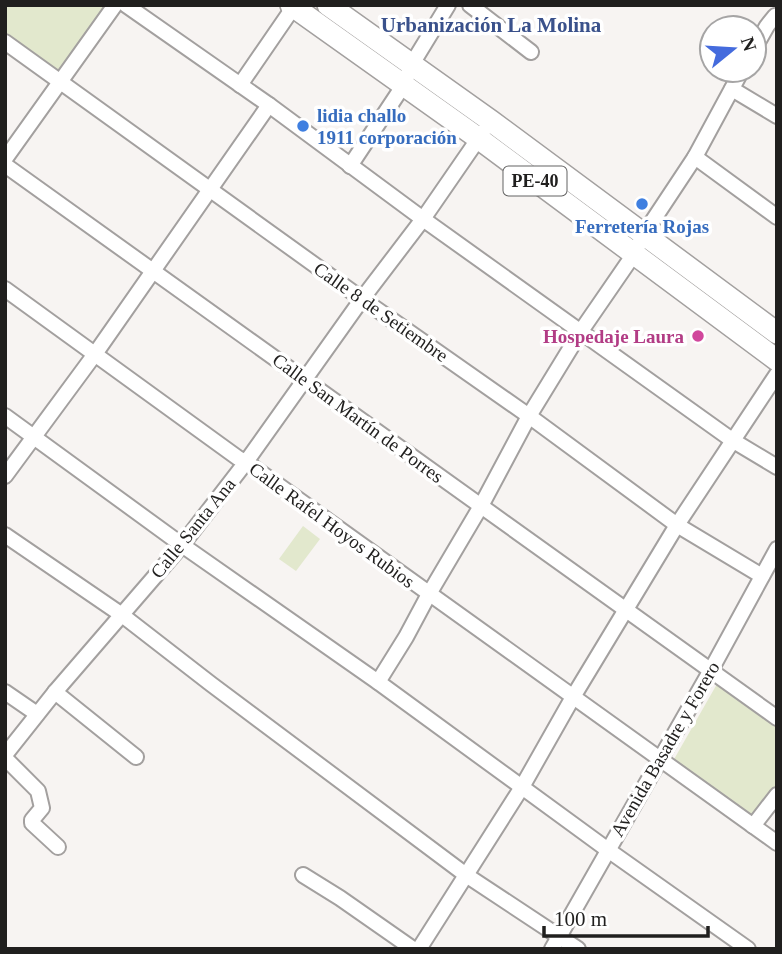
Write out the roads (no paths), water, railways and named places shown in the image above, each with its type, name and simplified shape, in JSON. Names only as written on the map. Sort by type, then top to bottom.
[{"type":"highway","name":"PE-40","points":[[328,5],[491,121],[777,332]]},
{"type":"highway","name":"PE-40","points":[[294,6],[478,138],[777,360]]},
{"type":"street","points":[[5,159],[115,5]]},
{"type":"street","points":[[126,5],[269,105],[732,440],[777,467]]},
{"type":"street","points":[[350,166],[403,86],[412,64],[448,5]]},
{"type":"street","points":[[470,5],[531,52]]},
{"type":"street","points":[[240,85],[294,6]]},
{"type":"street","name":"Calle 8 de Setiembre","points":[[5,42],[529,416],[677,525],[762,576]]},
{"type":"street","points":[[378,682],[481,506],[529,416],[695,157],[735,84]]},
{"type":"street","points":[[732,89],[777,116]]},
{"type":"street","points":[[5,476],[269,105]]},
{"type":"street","name":"Calle Santa Ana","points":[[5,757],[55,692],[182,545],[246,462],[491,121]]},
{"type":"street","points":[[695,157],[777,217]]},
{"type":"street","name":"Calle San Martín de Porres","points":[[5,165],[777,718]]},
{"type":"street","name":"Calle Rafel Hoyos Rubios","points":[[5,289],[777,843]]},
{"type":"street","points":[[419,949],[522,787],[572,697],[677,525],[777,374]]},
{"type":"street","points":[[5,416],[748,949]]},
{"type":"street","points":[[5,535],[122,615],[555,942],[578,949]]},
{"type":"street","name":"Avenida Basadre y Forero","points":[[555,942],[777,548]]},
{"type":"street","points":[[5,692],[37,714]]},
{"type":"street","points":[[55,692],[136,757]]},
{"type":"street","points":[[5,757],[38,791],[42,808],[32,820],[33,823],[58,847]]},
{"type":"street","points":[[753,826],[777,795]]},
{"type":"street","points":[[303,875],[412,949]]},
{"type":"place","name":"lidia challo 1911 corporación","points":[[303,126]]},
{"type":"place","name":"Ferretería Rojas","points":[[642,204]]},
{"type":"place","name":"Hospedaje Laura","points":[[698,336]]},
{"type":"district","name":"Urbanización La Molina","points":[[491,25]]}]
